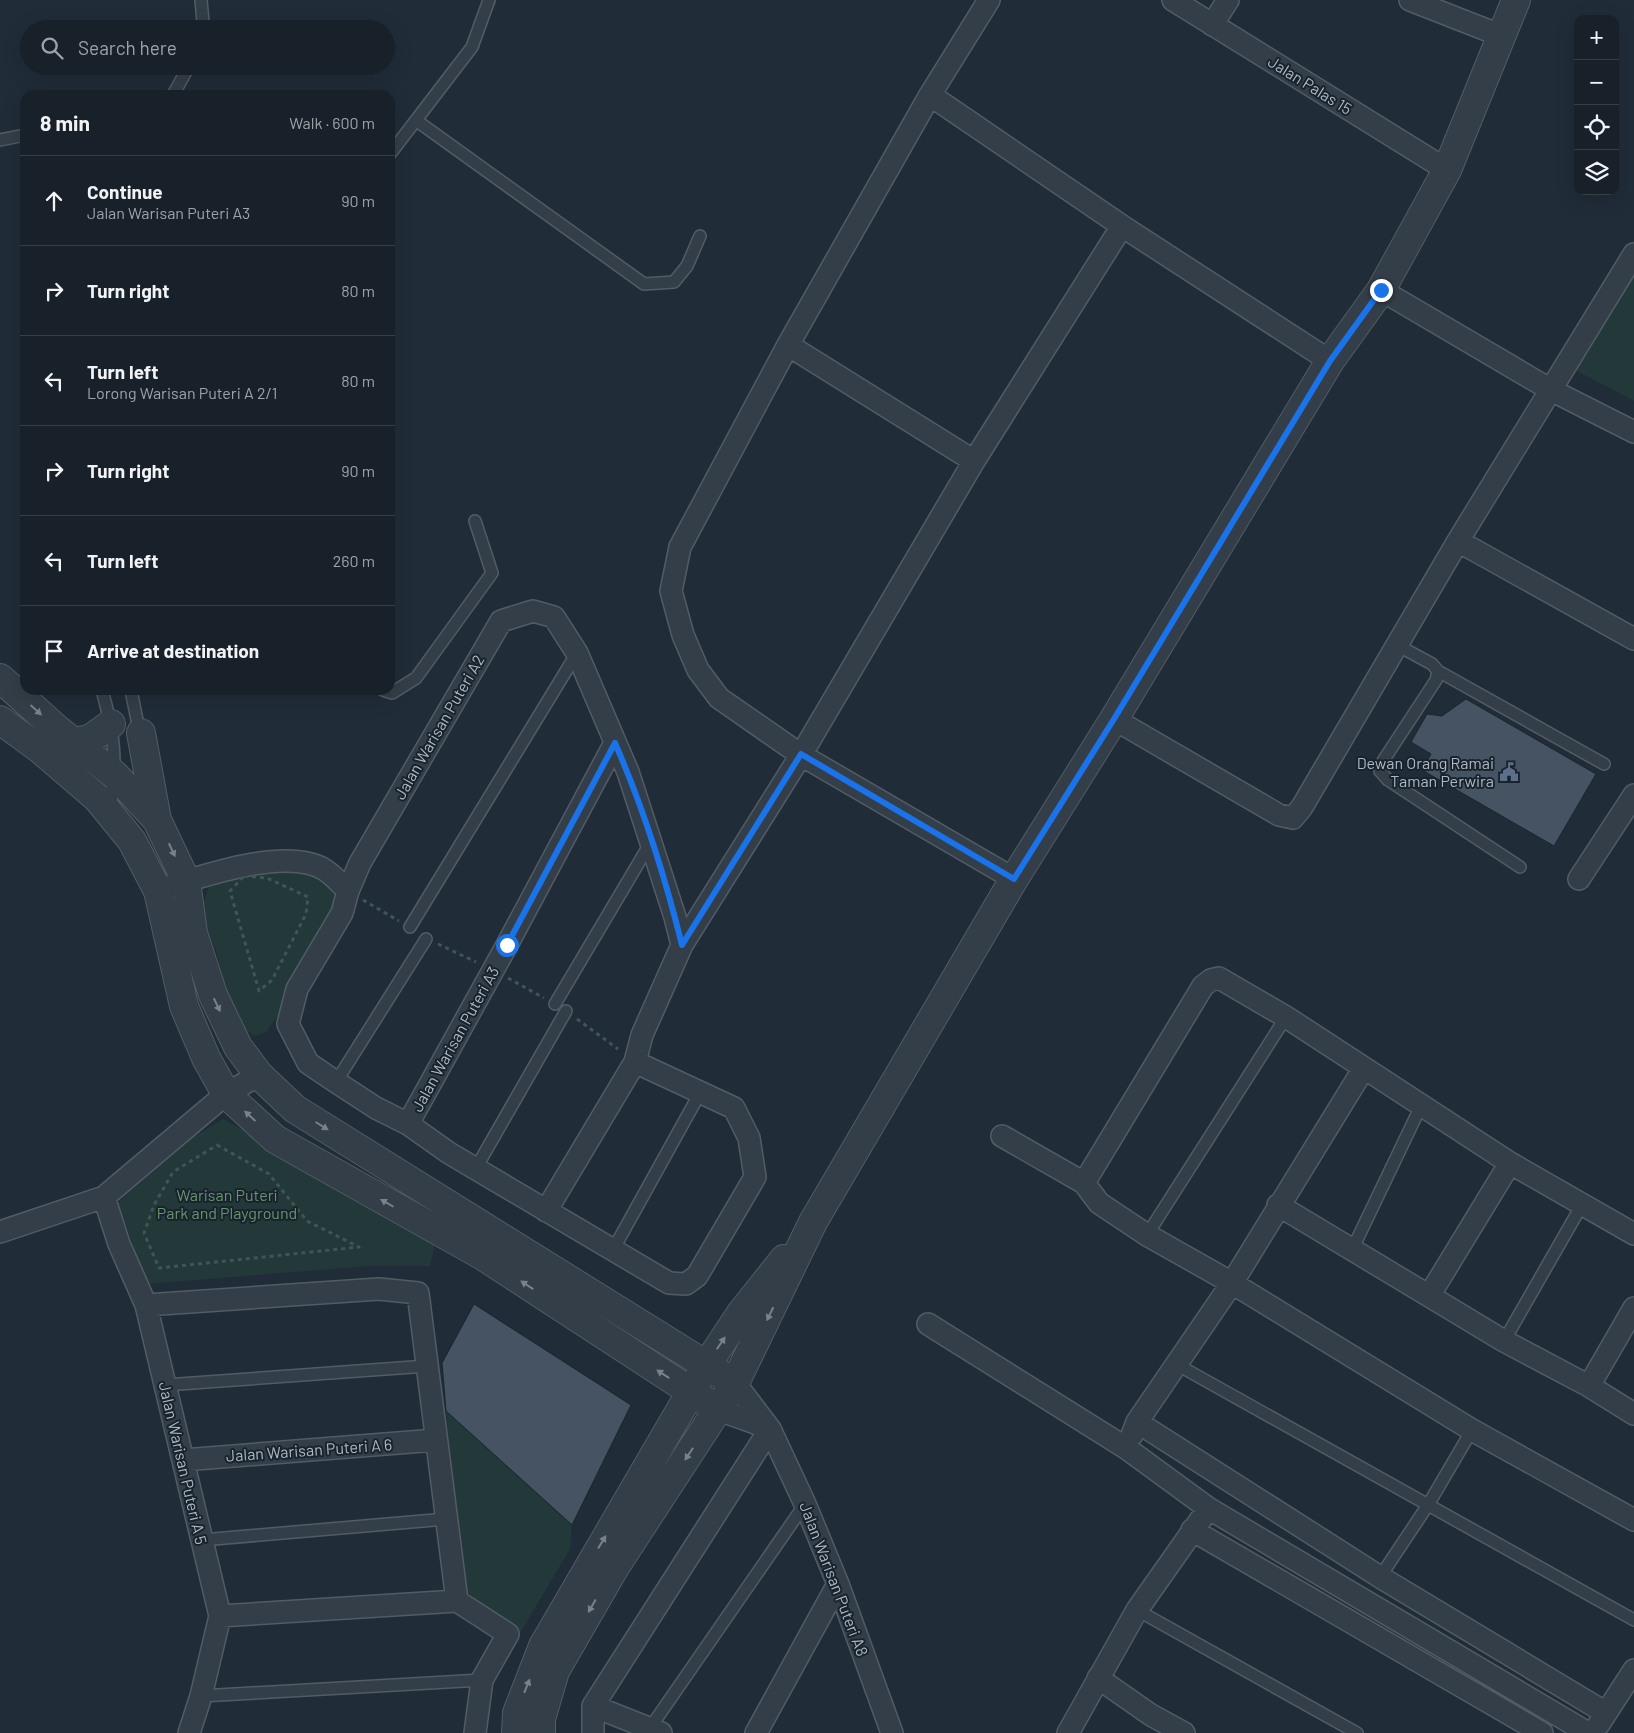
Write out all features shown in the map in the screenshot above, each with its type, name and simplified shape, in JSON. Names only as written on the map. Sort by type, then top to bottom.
[{"type":"street","points":[[989,0],[930,95],[788,344],[680,547],[672,591],[683,635],[698,670],[719,698],[801,754],[1014,879]]},
{"type":"street","name":"Jalan Palas 15","points":[[1173,0],[1447,170]]},
{"type":"street","points":[[1212,25],[1228,0]]},
{"type":"street","points":[[1410,0],[1502,36]]},
{"type":"street","points":[[541,1733],[541,1718],[555,1671],[615,1567],[735,1383],[813,1222],[1014,879],[1114,719],[1330,361],[1381,290],[1447,170],[1516,0]]},
{"type":"street","points":[[930,95],[1122,226],[1330,361]]},
{"type":"street","points":[[546,1211],[635,1062],[642,1035],[682,945],[801,754],[974,462],[1122,226]]},
{"type":"street","points":[[1114,719],[1278,815],[1293,818],[1302,807],[1458,541],[1634,254]]},
{"type":"street","points":[[1381,290],[1551,390],[1634,432]]},
{"type":"street","points":[[788,344],[974,462]]},
{"type":"street","points":[[1458,541],[1634,639]]},
{"type":"street","name":"Jalan Warisan Puteri A2","points":[[577,653],[554,617],[533,611],[501,621],[360,863],[348,891],[342,913],[297,989],[288,1024],[308,1063],[336,1082],[376,1108],[408,1124],[449,1153],[669,1283],[686,1284],[697,1276],[755,1178],[749,1138],[734,1108],[635,1062]]},
{"type":"street","points":[[577,653],[628,772],[682,945]]},
{"type":"street","points":[[0,678],[73,742],[130,778],[158,820],[186,881],[193,933],[213,995],[238,1048],[259,1075],[295,1109],[735,1383]]},
{"type":"street","points":[[0,720],[48,756],[97,798],[132,841],[158,891],[184,1006],[206,1058],[226,1094],[275,1139],[483,1256],[719,1410],[770,1428],[594,1706],[592,1733]]},
{"type":"street","points":[[73,742],[90,739],[111,724]]},
{"type":"street","points":[[141,733],[158,820]]},
{"type":"street","name":"Jalan Warisan Puteri A3","points":[[408,1124],[615,743]]},
{"type":"street","points":[[1579,879],[1634,795]]},
{"type":"street","points":[[158,891],[237,867],[288,859],[324,869],[348,891]]},
{"type":"street","points":[[1084,1183],[1196,998],[1204,986],[1211,980],[1218,978],[1286,1017],[1510,1163],[1583,1203],[1634,1234]]},
{"type":"street","points":[[1126,1448],[1137,1422],[1232,1283],[1278,1205],[1364,1068]]},
{"type":"street","points":[[0,1232],[104,1197],[226,1094],[259,1075]]},
{"type":"street","points":[[1002,1136],[1084,1183],[1099,1203],[1147,1235],[1232,1283],[1472,1430],[1634,1520]]},
{"type":"street","points":[[1429,1296],[1510,1163]]},
{"type":"street","name":"Jalan Warisan Puteri A 5","points":[[104,1197],[118,1244],[146,1305],[220,1616],[201,1696],[189,1733]]},
{"type":"street","points":[[1278,1205],[1504,1341],[1590,1386],[1634,1414]]},
{"type":"street","points":[[516,1733],[517,1713],[544,1646],[706,1366],[741,1313],[813,1222]]},
{"type":"street","points":[[146,1305],[379,1289],[418,1293],[457,1601]]},
{"type":"street","points":[[1590,1386],[1634,1308]]},
{"type":"street","points":[[928,1324],[1126,1448],[1208,1508],[1588,1733]]},
{"type":"street","name":"Jalan Warisan Puteri A8","points":[[735,1383],[770,1428],[805,1504],[838,1584],[892,1733]]},
{"type":"street","points":[[1137,1422],[1380,1577],[1606,1713]]},
{"type":"street","name":"Jalan Warisan Puteri A 6","points":[[183,1460],[436,1440]]},
{"type":"street","points":[[1068,1733],[1137,1610],[1208,1508]]},
{"type":"street","points":[[1192,1530],[1542,1733]]},
{"type":"street","points":[[756,1733],[838,1584]]},
{"type":"street","points":[[220,1616],[457,1601],[508,1634],[482,1680],[475,1733]]},
{"type":"street","points":[[1594,1733],[1634,1670]]},
{"type":"street","points":[[1098,1678],[1177,1731]]},
{"type":"street","points":[[594,1706],[652,1732]]},
{"type":"lane","points":[[201,0],[203,20]]},
{"type":"lane","points":[[395,148],[472,47],[489,0]]},
{"type":"lane","points":[[176,90],[184,75]]},
{"type":"lane","points":[[417,121],[644,284],[674,282],[688,266],[700,236]]},
{"type":"lane","points":[[0,140],[20,136]]},
{"type":"lane","points":[[395,691],[416,678],[492,572],[475,521]]},
{"type":"lane","points":[[1397,645],[1432,664],[1438,671],[1604,764]]},
{"type":"lane","points":[[410,927],[577,653]]},
{"type":"lane","points":[[1438,671],[1436,680],[1382,761],[1380,771],[1388,780],[1520,867]]},
{"type":"lane","points":[[103,695],[111,724],[130,778]]},
{"type":"lane","points":[[110,813],[130,778],[136,746],[141,733],[132,695]]},
{"type":"lane","points":[[555,1004],[651,842]]},
{"type":"lane","points":[[336,1082],[426,939]]},
{"type":"lane","points":[[476,1168],[566,1011]]},
{"type":"lane","points":[[1147,1235],[1286,1017]]},
{"type":"lane","points":[[613,1250],[700,1093]]},
{"type":"lane","points":[[1352,1250],[1421,1106]]},
{"type":"lane","points":[[1504,1341],[1583,1203]]},
{"type":"lane","points":[[1176,1364],[1634,1620]]},
{"type":"lane","points":[[165,1385],[427,1366]]},
{"type":"lane","points":[[1380,1577],[1428,1505],[1472,1430]]},
{"type":"lane","points":[[652,1732],[805,1504]]},
{"type":"lane","points":[[202,1540],[446,1519]]},
{"type":"lane","points":[[1137,1610],[1356,1733]]},
{"type":"lane","points":[[201,1696],[482,1680]]},
{"type":"path","points":[[244,876],[267,878],[308,898],[306,914],[272,980],[259,991],[230,891],[244,876]]},
{"type":"path","points":[[348,891],[410,927]]},
{"type":"path","points":[[426,939],[493,969]]},
{"type":"path","points":[[217,1145],[269,1174],[307,1221],[359,1247],[159,1268],[144,1233],[154,1205],[173,1172],[217,1145]]},
{"type":"green space","points":[[1634,270],[1634,401],[1575,370]]},
{"type":"green space","points":[[280,863],[318,874],[338,898],[277,1017],[266,1032],[255,1036],[245,1029],[232,1010],[224,986],[216,950],[205,922],[205,900],[210,885],[217,875]]},
{"type":"green space","name":"Warisan Puteri Park and Playground","points":[[223,1119],[437,1236],[430,1266],[371,1266],[146,1284],[118,1202],[192,1138]]},
{"type":"green space","points":[[446,1411],[572,1525],[570,1549],[519,1635],[462,1595]]},
{"type":"building","name":"Dewan Orang Ramai Taman Perwira","points":[[1466,699],[1596,774],[1554,846],[1422,770],[1431,754],[1411,742],[1427,714],[1442,716]]},
{"type":"building","points":[[474,1304],[631,1405],[572,1525],[446,1411],[442,1363]]},
{"type":"place","name":"Dewan Orang Ramai Taman Perwira","points":[[1509,772]]},
{"type":"route","points":[[507,945],[615,743],[628,772],[675,916],[682,945],[801,754],[1014,879],[1114,719],[1330,361],[1381,290]]}]
